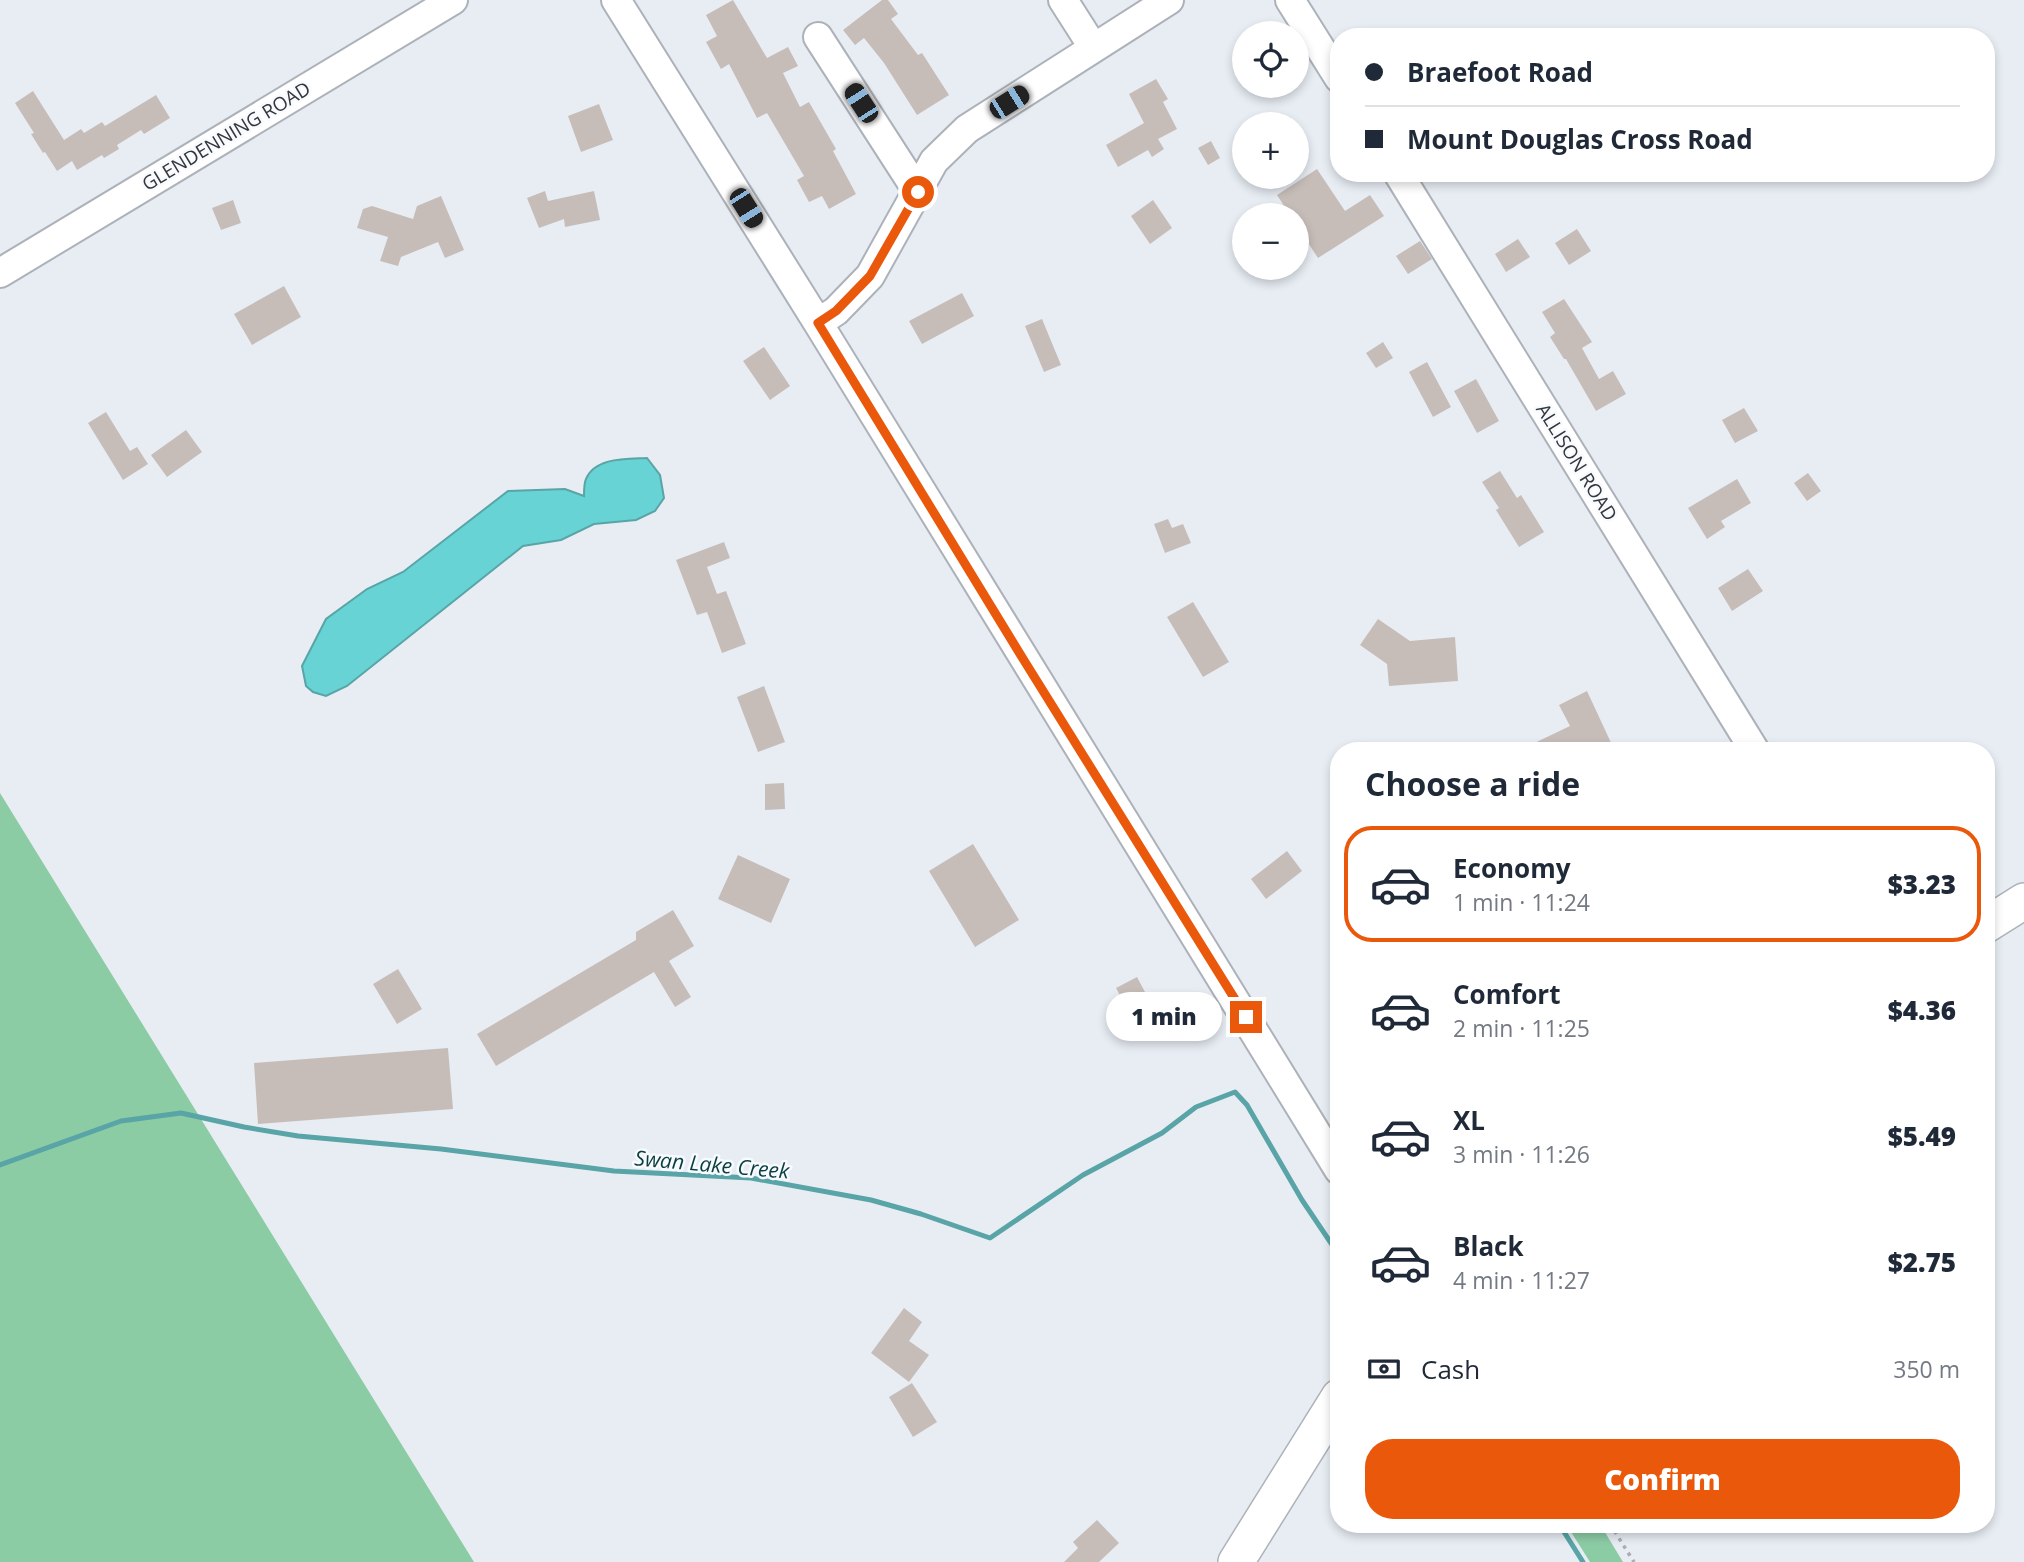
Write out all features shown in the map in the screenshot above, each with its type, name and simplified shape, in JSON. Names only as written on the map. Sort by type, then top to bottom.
[{"type":"main road","points":[[1995,919],[2024,901]]},
{"type":"main road","points":[[1236,1562],[1330,1411]]},
{"type":"street","name":"GLENDENNING ROAD","points":[[0,273],[453,0]]},
{"type":"street","points":[[616,0],[1330,1155]]},
{"type":"street","points":[[1063,0],[1093,47]]},
{"type":"street","points":[[818,323],[836,311],[870,276],[934,161],[967,129],[1169,0]]},
{"type":"street","points":[[1290,0],[1330,64]]},
{"type":"street","points":[[818,37],[918,192]]},
{"type":"street","name":"ALLISON ROAD","points":[[1404,182],[1749,742]]},
{"type":"path","points":[[1616,1533],[1634,1562]]},
{"type":"green space","points":[[0,793],[474,1562],[0,1562]]},
{"type":"green space","points":[[1572,1533],[1605,1533],[1623,1562],[1590,1562]]},
{"type":"water","points":[[647,458],[660,475],[664,498],[655,511],[636,520],[594,524],[561,540],[523,546],[347,686],[326,696],[313,692],[306,686],[302,666],[326,619],[367,589],[403,572],[508,491],[565,489],[584,496],[586,479],[597,467],[621,459]]},
{"type":"building","points":[[733,0],[767,58],[788,47],[798,66],[783,73],[800,107],[809,102],[836,149],[833,151],[856,194],[829,209],[822,196],[809,202],[797,180],[804,176],[767,113],[757,118],[729,64],[721,69],[706,42],[717,36],[706,15]]},
{"type":"building","points":[[882,0],[888,0],[898,14],[891,19],[918,55],[922,53],[949,95],[917,115],[884,63],[864,38],[855,45],[843,30]]},
{"type":"building","points":[[1156,79],[1168,99],[1163,102],[1177,129],[1158,139],[1164,149],[1152,157],[1148,150],[1118,167],[1106,145],[1144,123],[1129,94]]},
{"type":"building","points":[[33,91],[64,140],[81,129],[84,133],[102,122],[105,126],[156,95],[170,118],[144,134],[141,130],[117,145],[119,149],[104,158],[102,155],[77,170],[72,161],[57,171],[31,134],[34,133],[15,103]]},
{"type":"building","points":[[599,104],[613,140],[581,152],[568,116]]},
{"type":"building","points":[[1211,141],[1220,158],[1208,165],[1198,148]]},
{"type":"building","points":[[1317,169],[1345,211],[1370,195],[1384,216],[1318,258],[1309,244],[1309,203],[1282,203],[1277,195],[1286,189],[1309,189],[1309,174]]},
{"type":"building","points":[[545,191],[548,201],[594,191],[600,220],[565,227],[564,219],[539,228],[527,198]]},
{"type":"building","points":[[441,196],[464,250],[445,258],[438,242],[401,257],[398,266],[380,261],[388,237],[357,228],[363,209],[372,206],[413,219],[417,206]]},
{"type":"building","points":[[233,200],[241,223],[221,230],[212,208]]},
{"type":"building","points":[[1153,200],[1172,228],[1150,244],[1131,216]]},
{"type":"building","points":[[1577,229],[1591,251],[1569,265],[1555,243]]},
{"type":"building","points":[[1518,239],[1530,257],[1506,272],[1495,254]]},
{"type":"building","points":[[1420,241],[1432,259],[1408,274],[1396,256]]},
{"type":"building","points":[[284,286],[301,317],[252,345],[234,314]]},
{"type":"building","points":[[962,293],[974,316],[922,344],[909,321]]},
{"type":"building","points":[[1564,299],[1592,342],[1582,348],[1599,379],[1613,371],[1626,394],[1596,411],[1550,337],[1555,333],[1542,312]]},
{"type":"building","points":[[1042,319],[1061,365],[1044,372],[1025,326]]},
{"type":"building","points":[[1383,342],[1393,358],[1376,368],[1366,353]]},
{"type":"building","points":[[764,347],[790,386],[770,400],[743,361]]},
{"type":"building","points":[[1427,362],[1451,407],[1433,417],[1409,372]]},
{"type":"building","points":[[1476,379],[1499,421],[1477,433],[1454,391]]},
{"type":"building","points":[[1744,408],[1758,431],[1735,443],[1722,420]]},
{"type":"building","points":[[106,412],[130,451],[137,447],[148,464],[123,480],[88,423]]},
{"type":"building","points":[[186,430],[202,452],[167,477],[151,455]]},
{"type":"building","points":[[1500,471],[1517,498],[1521,495],[1544,532],[1519,547],[1482,482]]},
{"type":"building","points":[[1808,473],[1821,491],[1807,501],[1794,483]]},
{"type":"building","points":[[1737,479],[1751,503],[1721,521],[1725,527],[1707,539],[1688,508]]},
{"type":"building","points":[[1168,519],[1172,528],[1183,524],[1191,543],[1165,553],[1154,524]]},
{"type":"building","points":[[724,542],[730,558],[707,567],[717,594],[726,591],[746,644],[722,653],[707,612],[697,615],[676,560]]},
{"type":"building","points":[[1748,569],[1763,591],[1732,611],[1718,588]]},
{"type":"building","points":[[1193,602],[1229,662],[1203,677],[1167,617]]},
{"type":"building","points":[[1378,619],[1410,641],[1455,637],[1458,681],[1389,686],[1387,664],[1360,645]]},
{"type":"building","points":[[764,686],[785,742],[758,752],[737,697]]},
{"type":"building","points":[[1587,691],[1611,742],[1537,742],[1570,726],[1559,705]]},
{"type":"building","points":[[784,783],[785,809],[765,810],[765,784]]},
{"type":"building","points":[[973,844],[1019,920],[975,947],[929,871]]},
{"type":"building","points":[[1287,851],[1302,871],[1266,899],[1251,879]]},
{"type":"building","points":[[738,855],[790,879],[771,923],[718,899]]},
{"type":"building","points":[[673,910],[694,946],[669,961],[691,997],[675,1007],[654,972],[496,1066],[477,1034],[636,940],[636,932]]},
{"type":"building","points":[[398,969],[422,1009],[397,1024],[373,984]]},
{"type":"building","points":[[1137,977],[1153,1007],[1132,1018],[1116,988]]},
{"type":"building","points":[[448,1048],[453,1109],[258,1124],[254,1063]]},
{"type":"building","points":[[904,1308],[922,1322],[909,1341],[929,1355],[909,1382],[871,1353]]},
{"type":"building","points":[[912,1383],[937,1422],[913,1437],[889,1397]]},
{"type":"building","points":[[1097,1520],[1119,1543],[1099,1562],[1064,1562],[1078,1548],[1073,1542]]},
{"type":"waterway","name":"Swan Lake Creek","points":[[0,1165],[121,1121],[181,1113],[298,1136],[441,1149],[614,1171],[751,1178],[871,1200],[990,1238],[1083,1175],[1162,1133],[1196,1107],[1235,1092],[1247,1105],[1302,1200],[1330,1242]]},
{"type":"waterway","name":"Swan Lake Creek","points":[[1565,1533],[1583,1562]]},
{"type":"route","points":[[918,192],[870,276],[836,311],[818,323],[1246,1017]]}]
